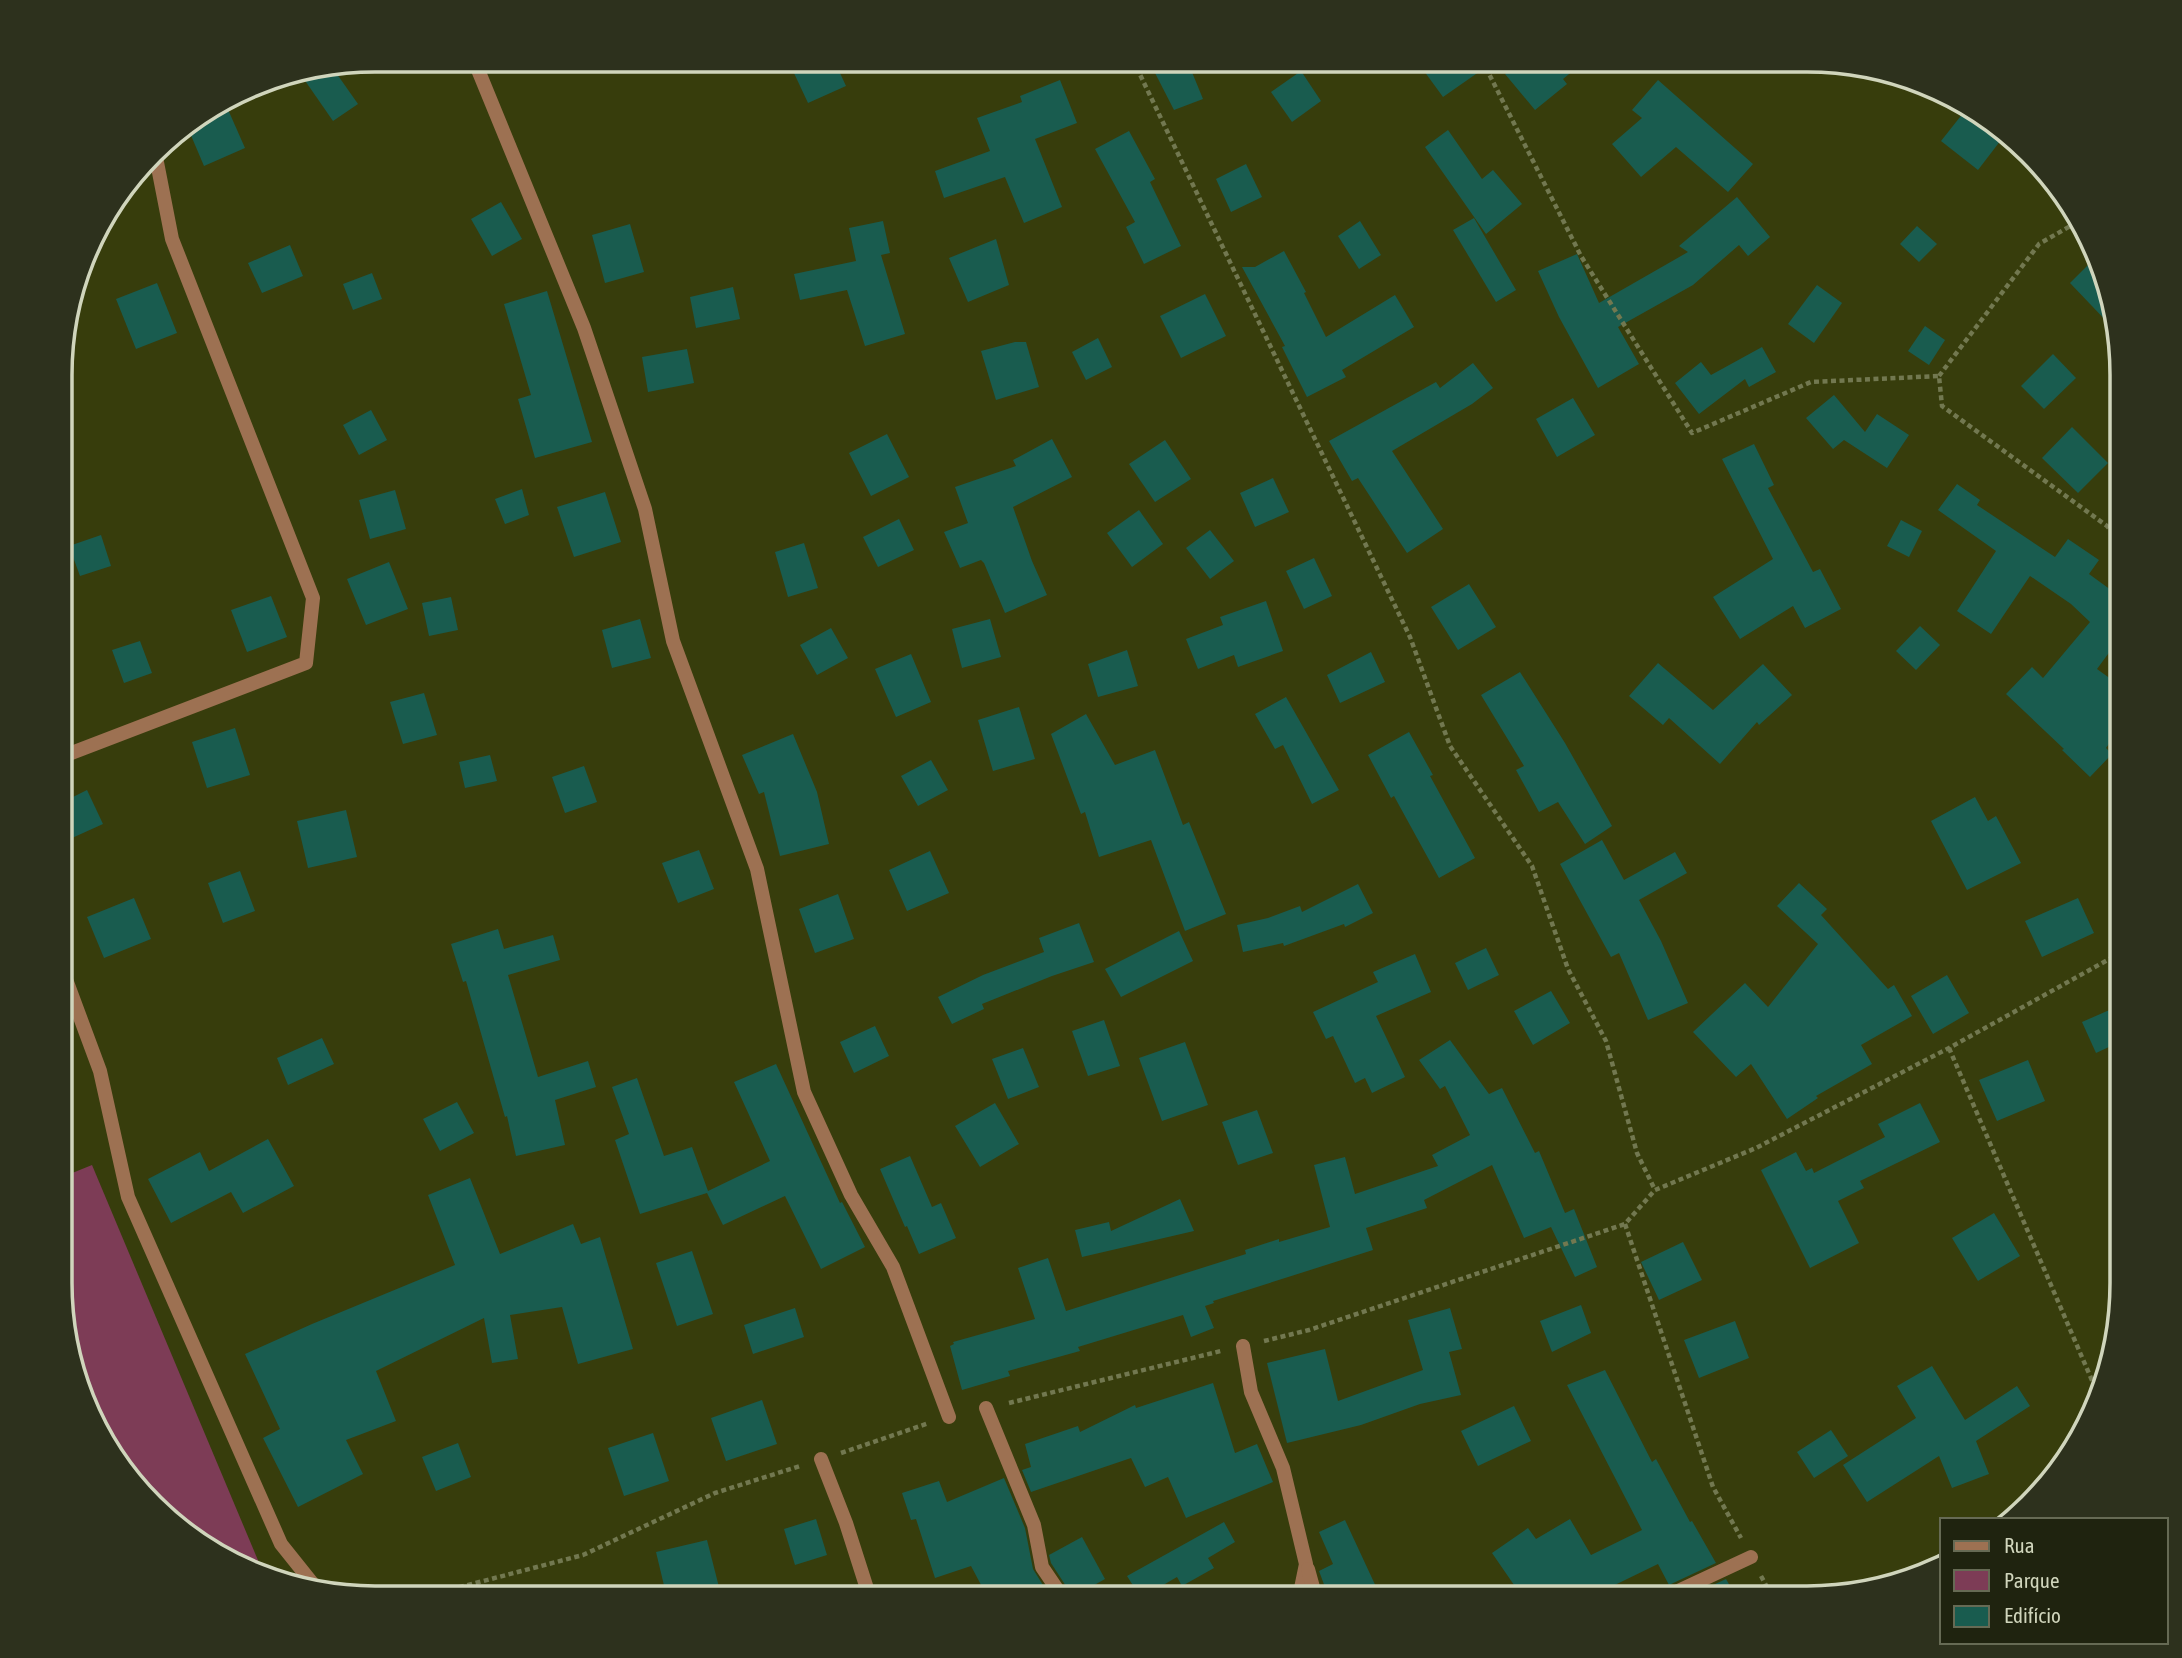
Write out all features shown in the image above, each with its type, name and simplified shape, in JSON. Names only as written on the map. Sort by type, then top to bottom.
[{"type":"street","points":[[479,72],[584,328],[645,509],[673,641],[757,869],[804,1092],[850,1195],[893,1267],[949,1417]]},
{"type":"street","points":[[72,753],[306,663],[313,598],[172,239],[157,163]]},
{"type":"street","points":[[72,996],[100,1072],[128,1197],[281,1544],[309,1579]]},
{"type":"street","points":[[1243,1346],[1251,1392],[1283,1468],[1312,1586]]},
{"type":"street","points":[[986,1408],[1034,1525],[1042,1567],[1055,1586]]},
{"type":"street","points":[[821,1459],[846,1523],[866,1586]]},
{"type":"street","points":[[1689,1586],[1751,1557]]},
{"type":"street","points":[[1301,1586],[1306,1564]]},
{"type":"path","points":[[1139,72],[1410,637],[1450,746],[1532,866],[1568,970],[1606,1041],[1637,1153],[1656,1191]]},
{"type":"path","points":[[1488,72],[1581,256],[1692,433],[1811,382],[1939,376]]},
{"type":"path","points":[[2071,225],[2039,244],[1939,376],[1942,406],[2110,530]]},
{"type":"path","points":[[986,1408],[1309,1330],[1625,1224],[1656,1191],[1756,1148],[1949,1048],[2110,959]]},
{"type":"path","points":[[1949,1048],[2093,1383]]},
{"type":"path","points":[[1625,1224],[1713,1487],[1767,1586]]},
{"type":"path","points":[[464,1586],[583,1555],[715,1493],[949,1417]]},
{"type":"green space","points":[[92,1165],[259,1563],[206,1535],[160,1498],[134,1468],[103,1417],[82,1362],[74,1323],[72,1173]]},
{"type":"building","points":[[793,72],[840,72],[846,86],[808,103]]},
{"type":"building","points":[[1155,72],[1192,72],[1203,99],[1174,110]]},
{"type":"building","points":[[1302,72],[1321,101],[1292,122],[1271,92]]},
{"type":"building","points":[[1425,72],[1479,72],[1443,97]]},
{"type":"building","points":[[1571,72],[1563,79],[1567,84],[1535,110],[1505,74]]},
{"type":"building","points":[[337,74],[358,104],[333,121],[305,80]]},
{"type":"building","points":[[1060,80],[1077,123],[1035,139],[1062,207],[1024,223],[1005,177],[944,198],[935,171],[990,151],[977,118],[1022,102],[1020,96]]},
{"type":"building","points":[[1658,80],[1753,164],[1728,192],[1676,147],[1641,177],[1612,144],[1642,118],[1632,110]]},
{"type":"building","points":[[228,110],[245,148],[204,166],[190,134]]},
{"type":"building","points":[[1962,114],[2000,141],[1978,170],[1941,141]]},
{"type":"building","points":[[1448,130],[1482,179],[1493,170],[1522,204],[1486,234],[1425,147]]},
{"type":"building","points":[[1129,131],[1155,179],[1150,182],[1181,246],[1144,264],[1126,227],[1135,222],[1095,149]]},
{"type":"building","points":[[1246,164],[1262,197],[1231,212],[1216,179]]},
{"type":"building","points":[[1737,197],[1770,237],[1748,256],[1739,245],[1693,285],[1618,327],[1639,364],[1598,388],[1559,317],[1538,271],[1577,254],[1599,303],[1688,252],[1679,246]]},
{"type":"building","points":[[501,202],[522,239],[492,256],[471,219]]},
{"type":"building","points":[[1474,218],[1516,290],[1496,302],[1453,230]]},
{"type":"building","points":[[883,221],[890,253],[881,255],[905,334],[865,346],[847,290],[800,300],[794,274],[856,261],[849,228]]},
{"type":"building","points":[[1360,221],[1381,255],[1359,269],[1338,236]]},
{"type":"building","points":[[630,224],[644,272],[605,283],[592,235]]},
{"type":"building","points":[[1917,226],[1937,244],[1919,262],[1900,244]]},
{"type":"building","points":[[996,239],[1009,285],[968,302],[949,258]]},
{"type":"building","points":[[290,245],[303,276],[262,293],[248,263]]},
{"type":"building","points":[[1284,251],[1326,337],[1395,295],[1414,327],[1342,370],[1346,377],[1307,397],[1282,347],[1285,346],[1242,267],[1255,267]]},
{"type":"building","points":[[2089,264],[2105,319],[2070,283]]},
{"type":"building","points":[[372,273],[382,299],[353,310],[343,284]]},
{"type":"building","points":[[157,283],[177,333],[136,349],[116,299]]},
{"type":"building","points":[[1817,285],[1842,303],[1814,343],[1788,324]]},
{"type":"building","points":[[733,287],[740,319],[696,328],[690,297]]},
{"type":"building","points":[[547,291],[592,442],[535,458],[518,399],[531,395],[504,304]]},
{"type":"building","points":[[1205,294],[1226,336],[1181,358],[1160,316]]},
{"type":"building","points":[[1925,326],[1945,340],[1929,365],[1908,351]]},
{"type":"building","points":[[1098,338],[1112,367],[1086,380],[1072,352]]},
{"type":"building","points":[[1015,342],[1026,342],[1039,387],[996,400],[981,351]]},
{"type":"building","points":[[1762,347],[1776,372],[1749,387],[1745,379],[1699,414],[1675,383],[1701,362],[1711,375]]},
{"type":"building","points":[[687,349],[694,383],[648,392],[642,357]]},
{"type":"building","points":[[2053,354],[2076,378],[2044,409],[2021,386]]},
{"type":"building","points":[[1473,363],[1493,388],[1472,404],[1392,451],[1443,529],[1407,553],[1358,478],[1352,481],[1329,441],[1436,382],[1440,388]]},
{"type":"building","points":[[1834,395],[1865,432],[1877,414],[1909,435],[1887,468],[1844,440],[1833,449],[1806,418]]},
{"type":"building","points":[[1573,398],[1595,435],[1557,457],[1536,419]]},
{"type":"building","points":[[371,410],[387,440],[359,455],[343,425]]},
{"type":"building","points":[[2072,427],[2108,463],[2078,493],[2042,458]]},
{"type":"building","points":[[887,434],[909,477],[871,496],[849,453]]},
{"type":"building","points":[[1052,439],[1072,477],[1013,507],[1047,595],[1005,613],[984,563],[981,560],[960,568],[944,532],[968,523],[955,487],[1016,466],[1013,460]]},
{"type":"building","points":[[1165,440],[1191,479],[1155,502],[1129,464]]},
{"type":"building","points":[[1754,444],[1774,485],[1768,488],[1813,572],[1820,569],[1841,609],[1805,628],[1793,606],[1740,639],[1713,597],[1773,559],[1722,459]]},
{"type":"building","points":[[1273,478],[1289,512],[1255,527],[1240,493]]},
{"type":"building","points":[[1957,484],[1980,500],[1977,505],[2055,557],[2068,539],[2099,560],[2089,574],[2110,589],[2110,651],[2097,669],[2110,678],[2110,742],[2106,748],[2110,756],[2090,777],[2006,694],[2032,667],[2043,678],[2090,622],[2071,604],[2030,576],[1991,634],[1957,611],[1996,551],[1938,510]]},
{"type":"building","points":[[522,489],[529,515],[505,524],[495,499]]},
{"type":"building","points":[[395,490],[406,529],[370,539],[359,500]]},
{"type":"building","points":[[605,492],[621,542],[574,557],[557,507]]},
{"type":"building","points":[[1139,510],[1163,544],[1132,567],[1107,533]]},
{"type":"building","points":[[899,519],[914,550],[878,567],[863,537]]},
{"type":"building","points":[[1901,520],[1922,531],[1909,557],[1887,546]]},
{"type":"building","points":[[1210,530],[1234,561],[1210,579],[1186,548]]},
{"type":"building","points":[[101,535],[111,566],[80,576],[72,554],[72,545]]},
{"type":"building","points":[[804,543],[818,588],[788,597],[775,552]]},
{"type":"building","points":[[1314,558],[1332,596],[1304,609],[1286,571]]},
{"type":"building","points":[[389,562],[408,609],[366,625],[347,579]]},
{"type":"building","points":[[1469,584],[1496,627],[1458,650],[1431,607]]},
{"type":"building","points":[[271,596],[287,637],[247,652],[231,610]]},
{"type":"building","points":[[451,597],[458,630],[429,636],[422,603]]},
{"type":"building","points":[[1266,601],[1283,651],[1238,667],[1234,655],[1198,669],[1186,639],[1223,625],[1220,617]]},
{"type":"building","points":[[640,619],[651,658],[612,668],[602,630]]},
{"type":"building","points":[[990,619],[1001,657],[962,668],[952,629]]},
{"type":"building","points":[[1920,626],[1940,645],[1916,670],[1896,651]]},
{"type":"building","points":[[831,628],[848,658],[817,675],[800,645]]},
{"type":"building","points":[[140,641],[152,673],[124,683],[112,650]]},
{"type":"building","points":[[1127,650],[1138,686],[1098,697],[1088,664]]},
{"type":"building","points":[[1371,652],[1385,682],[1340,703],[1327,675]]},
{"type":"building","points":[[911,654],[931,702],[896,717],[875,669]]},
{"type":"building","points":[[1658,663],[1713,710],[1763,664],[1792,695],[1759,725],[1757,722],[1720,764],[1669,718],[1663,725],[1629,696]]},
{"type":"building","points":[[1520,672],[1565,743],[1612,826],[1585,844],[1558,802],[1539,812],[1516,770],[1524,766],[1481,695]]},
{"type":"building","points":[[424,693],[437,735],[403,744],[390,702]]},
{"type":"building","points":[[1286,697],[1339,790],[1312,804],[1283,745],[1275,749],[1255,714]]},
{"type":"building","points":[[1019,707],[1035,759],[993,771],[978,720]]},
{"type":"building","points":[[1086,714],[1115,765],[1155,750],[1183,825],[1189,822],[1226,914],[1185,931],[1151,840],[1099,857],[1085,812],[1081,814],[1051,734]]},
{"type":"building","points":[[235,728],[250,775],[207,788],[192,742]]},
{"type":"building","points":[[1409,732],[1475,858],[1439,878],[1368,755]]},
{"type":"building","points":[[793,734],[817,792],[829,844],[780,856],[764,792],[759,794],[742,755]]},
{"type":"building","points":[[490,755],[497,781],[465,788],[459,762]]},
{"type":"building","points":[[931,760],[948,790],[918,806],[901,776]]},
{"type":"building","points":[[584,766],[597,802],[565,813],[552,777]]},
{"type":"building","points":[[87,790],[103,824],[72,838],[72,798]]},
{"type":"building","points":[[1975,797],[1988,821],[1996,816],[2021,863],[1967,890],[1931,821]]},
{"type":"building","points":[[346,810],[357,857],[308,868],[297,821]]},
{"type":"building","points":[[1602,840],[1624,880],[1675,852],[1687,873],[1639,900],[1661,941],[1688,1003],[1648,1020],[1619,953],[1611,957],[1560,864]]},
{"type":"building","points":[[699,850],[714,889],[678,903],[662,863]]},
{"type":"building","points":[[930,851],[949,893],[907,911],[889,870]]},
{"type":"building","points":[[240,871],[255,911],[223,923],[208,883]]},
{"type":"building","points":[[1799,883],[1827,909],[1821,915],[1888,989],[1894,985],[1912,1016],[1861,1045],[1872,1064],[1816,1096],[1818,1098],[1787,1119],[1751,1064],[1736,1077],[1693,1032],[1745,983],[1768,1007],[1818,944],[1777,906]]},
{"type":"building","points":[[1358,884],[1373,913],[1345,927],[1344,924],[1284,946],[1283,943],[1243,952],[1237,925],[1268,918],[1300,906],[1302,912]]},
{"type":"building","points":[[838,894],[854,939],[815,953],[799,909]]},
{"type":"building","points":[[134,898],[151,939],[104,958],[87,917]]},
{"type":"building","points":[[2078,898],[2094,933],[2042,957],[2025,921]]},
{"type":"building","points":[[1079,923],[1094,962],[982,1004],[984,1009],[952,1024],[938,997],[983,975],[1044,952],[1039,938]]},
{"type":"building","points":[[498,929],[504,949],[553,935],[560,960],[508,975],[538,1077],[588,1061],[596,1087],[555,1100],[565,1145],[516,1156],[507,1116],[505,1117],[466,981],[463,982],[451,944]]},
{"type":"building","points":[[1179,931],[1193,961],[1121,997],[1105,969]]},
{"type":"building","points":[[1486,948],[1499,975],[1468,990],[1455,963]]},
{"type":"building","points":[[1415,954],[1431,992],[1376,1016],[1405,1077],[1372,1093],[1365,1078],[1355,1083],[1333,1036],[1326,1039],[1313,1012],[1378,982],[1373,972]]},
{"type":"building","points":[[1947,975],[1969,1013],[1933,1034],[1911,996]]},
{"type":"building","points":[[1551,991],[1570,1023],[1533,1045],[1514,1011]]},
{"type":"building","points":[[2110,1010],[2110,1047],[2096,1053],[2082,1022]]},
{"type":"building","points":[[1104,1020],[1120,1066],[1088,1076],[1072,1031]]},
{"type":"building","points":[[875,1026],[889,1056],[854,1073],[840,1042]]},
{"type":"building","points":[[322,1038],[334,1064],[288,1085],[277,1058]]},
{"type":"building","points":[[1450,1040],[1489,1094],[1502,1088],[1535,1153],[1539,1151],[1565,1213],[1574,1209],[1597,1267],[1575,1277],[1551,1227],[1524,1238],[1492,1165],[1424,1200],[1427,1208],[1366,1228],[1373,1250],[1213,1301],[1214,1303],[1205,1306],[1214,1328],[1191,1337],[1183,1315],[1078,1347],[1080,1351],[1008,1371],[1010,1376],[962,1390],[950,1346],[953,1342],[1035,1319],[1018,1268],[1048,1258],[1066,1311],[1246,1254],[1245,1250],[1279,1239],[1279,1242],[1330,1227],[1314,1165],[1345,1157],[1355,1194],[1438,1166],[1432,1155],[1470,1135],[1445,1086],[1440,1089],[1419,1060]]},
{"type":"building","points":[[1185,1042],[1208,1105],[1162,1121],[1139,1058]]},
{"type":"building","points":[[1023,1048],[1039,1087],[1008,1099],[992,1059]]},
{"type":"building","points":[[2028,1060],[2045,1101],[1997,1121],[1979,1080]]},
{"type":"building","points":[[776,1064],[840,1203],[842,1202],[865,1247],[821,1269],[785,1196],[723,1225],[707,1193],[640,1214],[615,1140],[629,1134],[612,1087],[637,1078],[664,1156],[692,1147],[708,1191],[770,1161],[734,1082]]},
{"type":"building","points":[[457,1102],[474,1133],[440,1151],[423,1119]]},
{"type":"building","points":[[995,1103],[1019,1144],[980,1167],[955,1126]]},
{"type":"building","points":[[1920,1103],[1940,1142],[1860,1181],[1864,1188],[1838,1201],[1859,1243],[1810,1268],[1761,1170],[1796,1152],[1806,1171],[1812,1168],[1814,1173],[1885,1137],[1878,1124]]},
{"type":"building","points":[[1257,1110],[1273,1153],[1238,1165],[1222,1122]]},
{"type":"building","points":[[268,1139],[294,1186],[243,1213],[231,1192],[171,1223],[148,1179],[200,1152],[209,1171]]},
{"type":"building","points":[[910,1156],[932,1207],[941,1203],[956,1238],[919,1254],[880,1169]]},
{"type":"building","points":[[470,1178],[500,1254],[573,1224],[581,1244],[600,1237],[633,1349],[578,1364],[562,1307],[510,1315],[518,1359],[492,1363],[484,1318],[376,1371],[396,1421],[346,1440],[363,1474],[298,1507],[263,1438],[280,1429],[245,1354],[455,1265],[428,1195]]},
{"type":"building","points":[[1180,1199],[1194,1231],[1082,1257],[1075,1230],[1109,1222],[1111,1231]]},
{"type":"building","points":[[1994,1213],[2020,1256],[1978,1281],[1952,1238]]},
{"type":"building","points":[[1683,1242],[1702,1280],[1659,1300],[1641,1262]]},
{"type":"building","points":[[692,1251],[713,1314],[677,1326],[656,1263]]},
{"type":"building","points":[[1581,1305],[1591,1333],[1552,1352],[1540,1321]]},
{"type":"building","points":[[795,1308],[804,1337],[753,1354],[744,1325]]},
{"type":"building","points":[[1450,1308],[1462,1349],[1449,1352],[1461,1395],[1420,1404],[1361,1425],[1287,1443],[1267,1363],[1325,1349],[1338,1401],[1423,1370],[1408,1320]]},
{"type":"building","points":[[1735,1321],[1749,1358],[1699,1378],[1684,1340]]},
{"type":"building","points":[[1932,1366],[1965,1420],[2017,1386],[2030,1406],[1976,1441],[1989,1474],[1952,1488],[1939,1456],[1867,1502],[1843,1465],[1916,1418],[1897,1386]]},
{"type":"building","points":[[1605,1370],[1652,1462],[1656,1459],[1716,1563],[1669,1585],[1658,1564],[1613,1586],[1515,1586],[1492,1553],[1528,1528],[1536,1539],[1570,1519],[1591,1555],[1642,1530],[1567,1385]]},
{"type":"building","points":[[1213,1383],[1235,1453],[1257,1444],[1273,1482],[1186,1518],[1168,1477],[1145,1487],[1131,1458],[1031,1492],[1022,1470],[1031,1467],[1025,1444],[1078,1426],[1080,1432],[1135,1405],[1136,1408]]},
{"type":"building","points":[[762,1400],[777,1444],[726,1461],[711,1418]]},
{"type":"building","points":[[1514,1406],[1531,1441],[1478,1466],[1461,1431]]},
{"type":"building","points":[[1831,1430],[1848,1456],[1814,1478],[1797,1452]]},
{"type":"building","points":[[653,1433],[669,1481],[624,1496],[608,1448]]},
{"type":"building","points":[[458,1443],[471,1477],[436,1491],[422,1457]]},
{"type":"building","points":[[1004,1478],[1025,1528],[1033,1569],[1044,1586],[982,1586],[971,1566],[935,1578],[916,1519],[911,1520],[902,1493],[939,1481],[947,1502]]},
{"type":"building","points":[[816,1519],[827,1555],[795,1565],[784,1529]]},
{"type":"building","points":[[1345,1520],[1376,1586],[1325,1586],[1319,1571],[1333,1564],[1319,1532]]},
{"type":"building","points":[[1224,1522],[1235,1542],[1208,1558],[1214,1568],[1182,1586],[1177,1577],[1162,1586],[1133,1586],[1127,1576]]},
{"type":"building","points":[[1082,1537],[1105,1579],[1093,1586],[1066,1586],[1049,1555]]},
{"type":"building","points":[[707,1540],[719,1586],[664,1586],[656,1552]]},
{"type":"building","points":[[1726,1579],[1730,1586],[1711,1586]]}]
